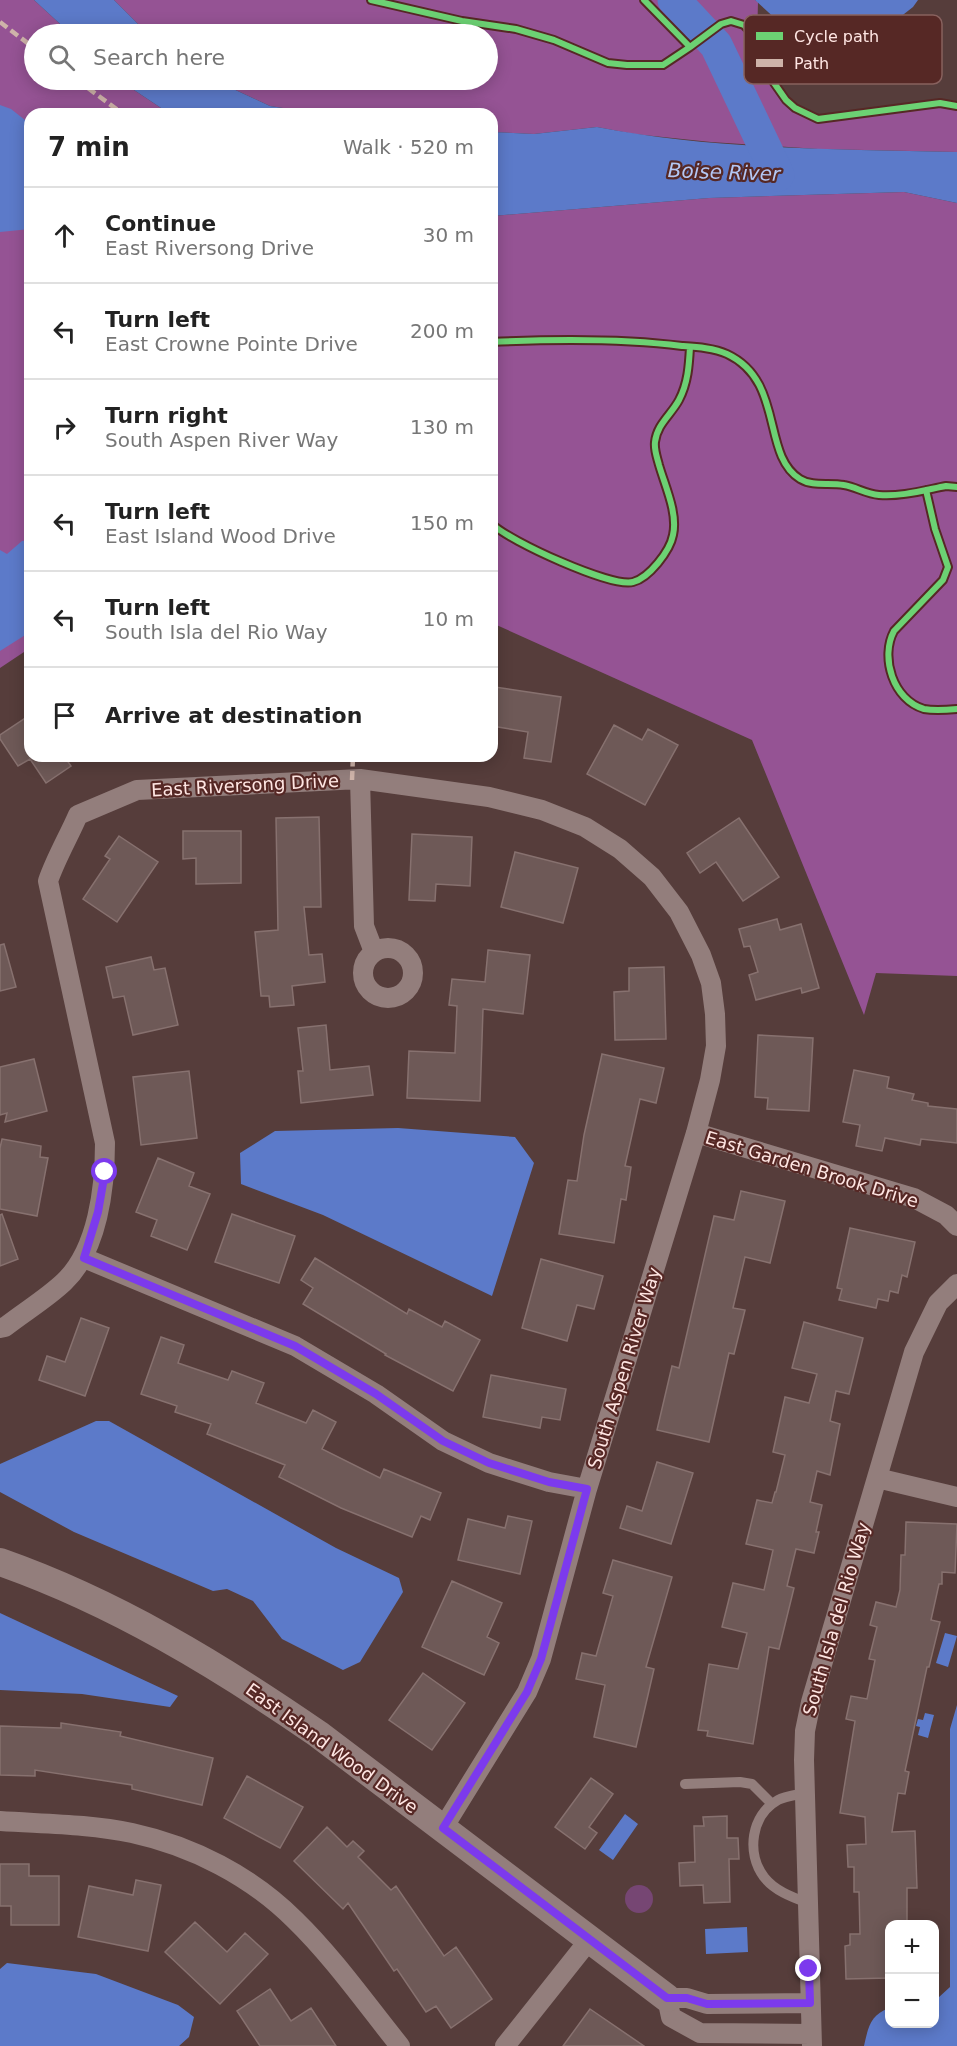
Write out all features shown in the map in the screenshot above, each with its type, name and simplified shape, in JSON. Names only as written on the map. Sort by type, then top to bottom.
[{"type":"street","points":[[360,779],[364,926],[374,952]]},
{"type":"street","name":"East Riversong Drive","points":[[0,1328],[5,1327],[65,1281],[84,1258],[98,1212],[105,1172],[105,1143],[48,881],[78,815],[137,790],[360,779],[489,797],[542,810],[585,827],[620,849],[652,877],[679,912],[701,955],[711,983],[716,1046],[696,1133]]},
{"type":"street","name":"East Garden Brook Drive","points":[[696,1133],[914,1198],[946,1215],[957,1226]]},
{"type":"street","name":"South Aspen River Way","points":[[443,1828],[496,1745],[531,1684],[541,1659],[587,1489],[696,1133]]},
{"type":"street","points":[[84,1258],[295,1346],[376,1394],[443,1441],[489,1463],[549,1482],[587,1489]]},
{"type":"street","name":"South Isla del Rio Way","points":[[811,2040],[805,1731],[811,1702],[914,1352],[938,1303],[957,1284]]},
{"type":"street","points":[[877,1478],[957,1497]]},
{"type":"street","name":"East Island Wood Drive","points":[[0,1562],[103,1606],[198,1655],[259,1693],[318,1734],[667,1998],[672,2018],[700,2032],[811,2040]]},
{"type":"street","points":[[0,1821],[82,1826],[129,1833],[182,1848],[238,1876],[276,1903],[310,1936],[400,2046]]},
{"type":"street","points":[[505,2046],[590,1939]]},
{"type":"street","points":[[667,1998],[687,1998],[707,2004],[810,2003]]},
{"type":"lane","points":[[685,1784],[740,1782],[752,1784],[772,1804]]},
{"type":"lane","points":[[805,1793],[780,1798],[772,1804],[759,1819],[754,1833],[753,1849],[756,1863],[764,1877],[776,1888],[808,1903]]},
{"type":"shaded area","points":[[0,0],[34,0],[60,24],[24,24],[24,90],[134,90],[161,108],[24,108],[24,652],[0,668]]},
{"type":"shaded area","points":[[114,0],[755,0],[758,2],[758,15],[744,15],[744,84],[775,84],[795,108],[818,119],[940,103],[957,106],[957,152],[818,149],[711,142],[634,134],[597,127],[534,134],[498,132],[498,108],[283,108],[270,106],[236,90],[498,90],[498,24],[138,24]]},
{"type":"shaded area","points":[[904,192],[957,203],[957,976],[876,973],[864,1015],[752,740],[498,626],[498,216],[709,198]]},
{"type":"shaded area","points":[[639,1885],[649,1889],[653,1899],[649,1909],[639,1913],[629,1909],[625,1899],[629,1889]]},
{"type":"water","points":[[34,0],[114,0],[138,24],[60,24]]},
{"type":"water","points":[[755,0],[918,0],[903,15],[771,15]]},
{"type":"water","points":[[134,90],[236,90],[270,106],[283,108],[161,108]]},
{"type":"water","points":[[0,105],[11,109],[24,119],[24,230],[0,232]]},
{"type":"water","name":"Boise River","points":[[597,127],[641,135],[731,144],[821,149],[957,152],[957,203],[904,192],[709,198],[498,216],[498,132],[534,134]]},
{"type":"water","points":[[24,541],[24,636],[0,651],[0,550],[7,554]]},
{"type":"water","points":[[398,1128],[515,1137],[534,1163],[492,1296],[323,1215],[241,1184],[240,1153],[275,1131]]},
{"type":"water","points":[[96,1421],[109,1421],[336,1548],[399,1578],[403,1592],[360,1662],[343,1670],[282,1639],[253,1601],[227,1589],[213,1591],[74,1532],[0,1492],[0,1464]]},
{"type":"water","points":[[0,1613],[178,1696],[170,1707],[82,1694],[0,1690]]},
{"type":"water","points":[[945,1633],[957,1636],[948,1667],[936,1663]]},
{"type":"water","points":[[957,1705],[957,2046],[864,2046],[874,2018],[885,2010],[885,2028],[939,2028],[939,1997],[950,1987],[950,1729]]},
{"type":"water","points":[[925,1713],[934,1715],[928,1738],[918,1735],[920,1727],[916,1726],[918,1719],[923,1720]]},
{"type":"water","points":[[625,1814],[638,1824],[613,1860],[599,1850]]},
{"type":"water","points":[[747,1927],[748,1952],[706,1954],[705,1929]]},
{"type":"water","points":[[7,1963],[96,1974],[178,2005],[194,2017],[189,2037],[179,2046],[0,2046],[0,1969]]},
{"type":"building","points":[[498,687],[561,697],[551,762],[524,758],[528,732],[498,727]]},
{"type":"building","points":[[24,719],[25,762],[18,766],[0,739],[0,735]]},
{"type":"building","points":[[614,725],[642,740],[648,729],[678,745],[645,805],[587,774]]},
{"type":"building","points":[[32,762],[68,762],[71,766],[46,783]]},
{"type":"building","points":[[319,817],[321,907],[304,907],[309,955],[322,954],[325,982],[292,986],[294,1005],[270,1007],[269,996],[261,996],[255,932],[278,930],[276,818]]},
{"type":"building","points":[[739,818],[779,877],[743,901],[716,862],[700,873],[687,853]]},
{"type":"building","points":[[183,831],[241,831],[241,883],[196,884],[196,858],[183,859]]},
{"type":"building","points":[[412,834],[472,837],[470,886],[436,884],[435,901],[409,900]]},
{"type":"building","points":[[119,836],[158,862],[117,922],[83,899],[110,859],[105,856]]},
{"type":"building","points":[[515,852],[578,868],[563,923],[501,907]]},
{"type":"building","points":[[777,919],[780,930],[801,924],[819,988],[802,993],[801,988],[756,1000],[749,975],[758,972],[750,946],[744,947],[739,929]]},
{"type":"building","points":[[4,944],[16,987],[0,991],[0,945]]},
{"type":"building","points":[[488,950],[530,955],[523,1014],[483,1009],[480,1101],[407,1098],[409,1051],[455,1053],[457,1006],[449,1005],[452,979],[485,982]]},
{"type":"building","points":[[151,957],[154,970],[165,968],[178,1025],[133,1035],[124,996],[113,998],[106,967]]},
{"type":"building","points":[[664,967],[666,1039],[615,1040],[614,992],[629,991],[629,968]]},
{"type":"building","points":[[326,1025],[330,1070],[369,1066],[373,1095],[301,1103],[298,1071],[303,1071],[298,1028]]},
{"type":"building","points":[[758,1035],[813,1038],[809,1111],[767,1109],[768,1098],[755,1097]]},
{"type":"building","points":[[602,1054],[664,1068],[656,1103],[640,1099],[625,1166],[631,1167],[626,1200],[621,1199],[614,1243],[559,1234],[568,1180],[577,1181],[584,1135]]},
{"type":"building","points":[[34,1059],[47,1111],[5,1122],[7,1113],[0,1115],[0,1067]]},
{"type":"building","points":[[854,1070],[889,1077],[887,1088],[914,1094],[912,1100],[928,1103],[928,1106],[957,1109],[957,1143],[921,1139],[920,1145],[885,1138],[882,1151],[856,1146],[860,1125],[843,1122]]},
{"type":"building","points":[[189,1071],[197,1138],[141,1145],[133,1077]]},
{"type":"building","points":[[2,1139],[41,1146],[40,1157],[48,1158],[37,1216],[0,1209]]},
{"type":"building","points":[[158,1158],[194,1173],[189,1186],[210,1194],[187,1250],[151,1236],[157,1220],[136,1212]]},
{"type":"building","points":[[741,1191],[785,1201],[770,1263],[745,1257],[733,1308],[745,1310],[734,1354],[729,1353],[709,1442],[657,1430],[672,1366],[679,1368],[714,1216],[734,1220]]},
{"type":"building","points":[[2,1214],[18,1259],[0,1266],[0,1215]]},
{"type":"building","points":[[232,1214],[295,1236],[279,1283],[215,1262]]},
{"type":"building","points":[[850,1228],[915,1242],[907,1277],[902,1275],[898,1293],[890,1291],[888,1301],[878,1299],[876,1308],[839,1300],[842,1289],[837,1288]]},
{"type":"building","points":[[315,1258],[407,1314],[409,1309],[442,1327],[445,1321],[480,1340],[453,1391],[385,1355],[303,1304],[313,1288],[301,1280]]},
{"type":"building","points":[[541,1259],[603,1276],[594,1309],[577,1305],[567,1341],[522,1328]]},
{"type":"building","points":[[81,1318],[109,1328],[85,1396],[39,1380],[47,1356],[65,1362]]},
{"type":"building","points":[[804,1322],[863,1338],[849,1394],[836,1391],[830,1421],[840,1424],[830,1475],[817,1471],[810,1502],[822,1505],[816,1532],[819,1532],[814,1553],[796,1549],[787,1586],[794,1588],[779,1649],[769,1647],[753,1744],[707,1736],[708,1731],[698,1730],[709,1664],[738,1669],[747,1633],[722,1627],[733,1583],[764,1590],[773,1550],[746,1544],[757,1500],[772,1503],[776,1492],[785,1455],[773,1452],[785,1397],[809,1403],[817,1374],[792,1368]]},
{"type":"building","points":[[161,1337],[184,1345],[178,1363],[228,1380],[232,1371],[264,1383],[256,1403],[306,1423],[313,1410],[336,1422],[322,1449],[380,1478],[384,1469],[441,1493],[430,1520],[421,1516],[412,1537],[341,1508],[279,1477],[285,1465],[207,1434],[211,1424],[175,1412],[177,1406],[141,1394]]},
{"type":"building","points":[[491,1375],[566,1389],[560,1420],[542,1417],[540,1428],[483,1417]]},
{"type":"building","points":[[657,1462],[693,1473],[671,1544],[620,1528],[627,1506],[642,1511]]},
{"type":"building","points":[[508,1516],[532,1521],[520,1574],[458,1560],[468,1519],[505,1528]]},
{"type":"building","points":[[906,1522],[957,1524],[955,1573],[942,1572],[942,1584],[939,1584],[931,1620],[940,1622],[929,1667],[927,1667],[905,1771],[909,1772],[905,1794],[898,1793],[892,1832],[915,1831],[917,1888],[907,1888],[907,1920],[885,1920],[885,1978],[846,1979],[845,1946],[850,1945],[850,1934],[860,1934],[859,1892],[854,1892],[854,1867],[848,1867],[847,1845],[866,1844],[865,1817],[840,1813],[855,1721],[846,1719],[851,1696],[867,1699],[875,1660],[869,1659],[877,1627],[870,1625],[876,1602],[896,1607],[900,1590],[901,1555],[905,1555]]},
{"type":"building","points":[[613,1560],[672,1577],[646,1667],[654,1669],[636,1747],[594,1737],[605,1685],[576,1679],[582,1653],[596,1656],[613,1596],[603,1593]]},
{"type":"building","points":[[452,1581],[502,1603],[487,1637],[499,1643],[484,1675],[422,1647]]},
{"type":"building","points":[[423,1673],[465,1703],[432,1750],[389,1720]]},
{"type":"building","points":[[61,1723],[121,1732],[120,1736],[213,1758],[202,1805],[132,1789],[132,1785],[35,1770],[35,1776],[0,1775],[0,1726],[61,1728]]},
{"type":"building","points":[[247,1776],[303,1807],[280,1848],[224,1818]]},
{"type":"building","points":[[591,1778],[613,1794],[589,1827],[597,1833],[585,1849],[555,1827]]},
{"type":"building","points":[[727,1816],[727,1838],[738,1838],[739,1859],[729,1859],[730,1902],[704,1903],[703,1885],[680,1886],[679,1863],[695,1862],[694,1826],[704,1826],[703,1817]]},
{"type":"building","points":[[327,1827],[347,1847],[353,1841],[364,1851],[358,1857],[391,1890],[396,1886],[444,1956],[456,1947],[492,1999],[451,2028],[436,2006],[426,2012],[397,1969],[394,1971],[348,1903],[343,1909],[294,1861]]},
{"type":"building","points":[[0,1864],[29,1864],[29,1876],[59,1876],[59,1925],[11,1925],[11,1906],[0,1906]]},
{"type":"building","points":[[136,1880],[161,1885],[148,1951],[78,1937],[89,1886],[133,1895]]},
{"type":"building","points":[[195,1922],[227,1952],[245,1933],[268,1954],[220,2004],[165,1952]]},
{"type":"building","points":[[270,1989],[291,2021],[311,2008],[336,2046],[260,2046],[237,2011]]},
{"type":"building","points":[[590,2009],[644,2046],[563,2046]]},
{"type":"waterway","name":"Boise River","points":[[674,0],[716,45],[778,175]]},
{"type":"marked path","points":[[0,22],[24,40]]},
{"type":"marked path","points":[[91,90],[115,108]]},
{"type":"marked path","points":[[352,780],[353,762]]},
{"type":"cycle path","points":[[371,0],[482,24]]},
{"type":"cycle path","points":[[644,0],[690,47],[721,24],[731,21],[744,25]]},
{"type":"cycle path","points":[[498,26],[554,40],[608,63],[663,65],[690,47]]},
{"type":"cycle path","points":[[775,84],[795,108],[818,119],[940,103],[957,106]]},
{"type":"cycle path","points":[[498,342],[611,340],[699,347],[722,352],[745,366],[757,382],[765,399],[780,453],[788,468],[800,479],[810,483],[844,485],[879,495],[904,494],[946,486],[957,487]]},
{"type":"cycle path","points":[[498,529],[561,562],[604,578],[633,582],[652,570],[668,549],[674,527],[670,500],[655,448],[656,436],[682,394],[688,374],[690,347]]},
{"type":"cycle path","points":[[926,490],[935,529],[948,567],[943,580],[894,631],[888,653],[889,665],[897,687],[913,704],[928,710],[957,709]]},
{"type":"route","points":[[105,1172],[98,1212],[84,1258],[295,1346],[376,1394],[443,1441],[489,1463],[549,1482],[587,1489],[541,1659],[527,1692],[443,1828],[667,1998],[687,1998],[707,2004],[810,2003],[809,1969]]}]
